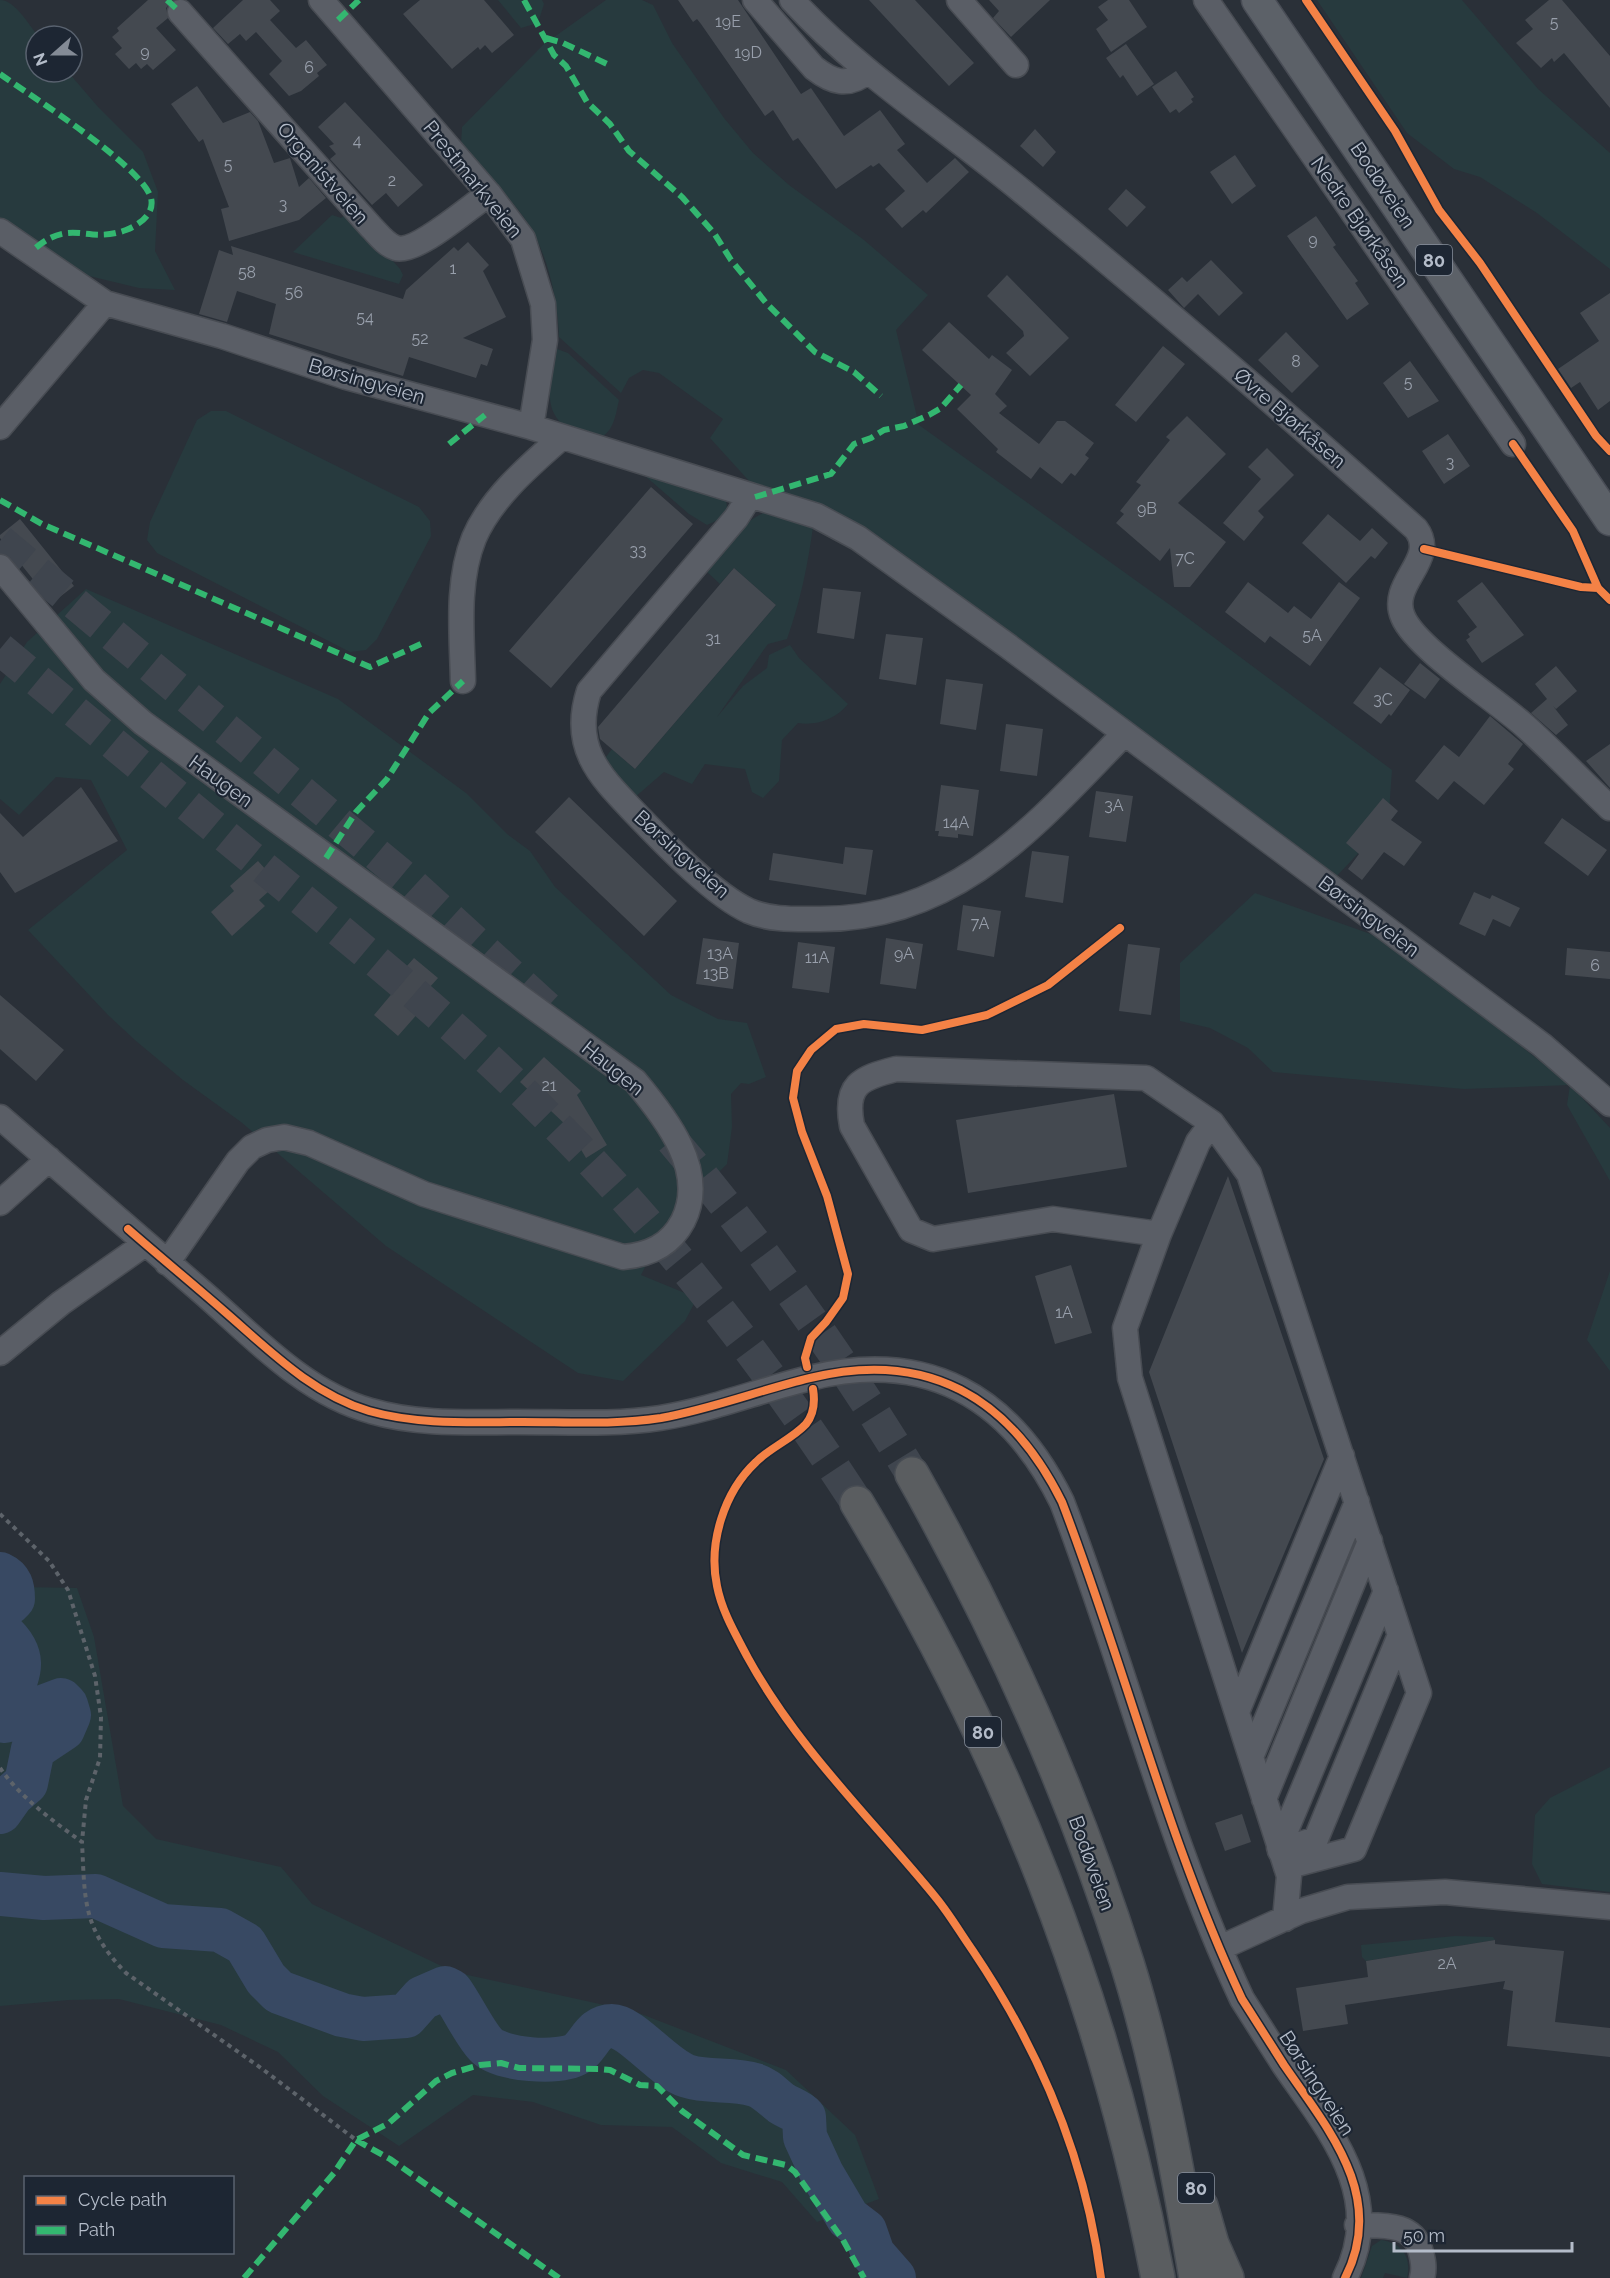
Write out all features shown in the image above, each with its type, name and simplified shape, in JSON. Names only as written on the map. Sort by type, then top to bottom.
[{"type":"highway","name":"Bodøveien","points":[[912,1474],[987,1614],[1068,1796],[1128,1965],[1162,2099],[1196,2278]]},
{"type":"highway","name":"80","points":[[857,1503],[951,1668],[1012,1797],[1044,1874],[1080,1975],[1115,2089],[1158,2278]]},
{"type":"highway","name":"80","points":[[1162,2099],[1182,2143],[1212,2244],[1227,2278]]},
{"type":"main road","name":"Bodøveien","points":[[1257,0],[1610,520]]},
{"type":"street","name":"Prestmarkveien","points":[[321,0],[489,194],[523,239],[543,304],[545,340],[531,427]]},
{"type":"street","points":[[755,0],[814,68],[824,76],[841,83],[850,82],[868,71]]},
{"type":"street","name":"Øvre Bjørkåsen","points":[[792,0],[811,21],[868,71],[1022,191],[1298,423],[1416,529],[1422,537],[1424,549],[1400,598],[1404,619],[1430,648],[1524,725],[1610,808]]},
{"type":"street","name":"Nedre Bjørkåsen","points":[[1206,0],[1514,444]]},
{"type":"street","points":[[963,1],[1016,65]]},
{"type":"street","name":"Organistveien","points":[[180,12],[371,227],[396,248],[409,248],[423,242],[489,194]]},
{"type":"street","name":"Børsingveien","points":[[0,231],[105,303],[222,336],[346,376],[531,427],[817,516],[858,538],[1542,1045],[1610,1104]]},
{"type":"street","points":[[0,427],[105,303]]},
{"type":"street","points":[[463,681],[462,605],[474,538],[494,507],[531,464],[562,437]]},
{"type":"street","name":"Børsingveien","points":[[750,496],[736,518],[589,692],[582,723],[584,744],[593,765],[609,785],[654,833],[737,904],[765,915],[788,919],[827,919],[876,915],[934,897],[957,884],[1005,849],[1124,734]]},
{"type":"street","name":"Haugen","points":[[0,567],[94,680],[143,723],[635,1081],[661,1112],[677,1139],[687,1166],[691,1190],[688,1210],[679,1229],[662,1246],[644,1255],[623,1257],[424,1194],[309,1143],[284,1137],[267,1140],[252,1148],[238,1161],[167,1263]]},
{"type":"street","points":[[1159,1234],[1053,1219],[933,1239],[911,1230],[852,1126],[849,1110],[852,1092],[868,1076],[896,1069],[1146,1078],[1212,1123],[1249,1174],[1419,1693],[1354,1849],[1282,1855]]},
{"type":"street","name":"Børsingveien","points":[[0,1117],[284,1363],[315,1386],[354,1406],[396,1417],[485,1422],[640,1420],[696,1411],[810,1378],[867,1369],[910,1372],[931,1378],[961,1390],[989,1406],[1013,1428],[1037,1456],[1062,1502],[1186,1865],[1242,1999],[1340,2146],[1353,2181],[1358,2225],[1356,2250],[1344,2278]]},
{"type":"street","points":[[1212,1123],[1198,1142],[1159,1234],[1125,1328],[1131,1378],[1289,1876],[1285,1918]]},
{"type":"street","points":[[0,1203],[49,1159]]},
{"type":"street","points":[[0,1353],[137,1236]]},
{"type":"street","points":[[1237,1712],[1342,1456]]},
{"type":"street","points":[[1251,1757],[1357,1502]]},
{"type":"street","points":[[1264,1799],[1370,1541]]},
{"type":"street","points":[[1282,1855],[1386,1591]]},
{"type":"street","points":[[1282,1855],[1316,1839],[1400,1635]]},
{"type":"street","points":[[1220,1948],[1285,1918],[1318,1905],[1348,1897],[1445,1892],[1610,1907]]},
{"type":"street","points":[[1358,2225],[1395,2226],[1410,2233],[1418,2244],[1423,2259],[1422,2278]]},
{"type":"path","points":[[0,1514],[49,1561],[68,1590],[95,1676],[101,1717],[100,1758],[86,1800],[82,1842],[86,1908],[94,1934],[109,1956],[126,1973],[261,2068],[356,2140]]},
{"type":"path","points":[[0,1768],[9,1781],[82,1842]]},
{"type":"green space","points":[[0,0],[16,8],[29,24],[24,24],[24,84],[78,84],[143,152],[158,192],[155,251],[175,290],[139,288],[85,275],[0,222]]},
{"type":"green space","points":[[498,0],[542,0],[544,4],[538,23],[521,28]]},
{"type":"green space","points":[[606,0],[642,0],[653,5],[672,43],[724,118],[753,153],[789,185],[864,240],[928,295],[896,330],[919,425],[1177,610],[1392,770],[1389,812],[1368,843],[1334,879],[854,523],[825,506],[750,482],[710,438],[723,419],[659,373],[643,370],[629,378],[621,393],[559,337],[554,292],[545,260],[533,231],[518,209],[461,146],[462,127],[543,45]]},
{"type":"green space","points":[[1317,0],[1462,0],[1538,89],[1610,153],[1610,269],[1537,213],[1480,177],[1454,169],[1407,133]]},
{"type":"green space","points":[[349,212],[400,269],[403,275],[399,284],[293,252],[332,215],[341,218]]},
{"type":"green space","points":[[557,349],[568,353],[619,400],[612,426],[601,437],[586,438],[570,431],[553,412],[550,392]]},
{"type":"green space","points":[[211,411],[226,411],[419,507],[430,521],[431,536],[377,639],[366,650],[350,652],[157,553],[147,540],[150,522],[197,420]]},
{"type":"green space","points":[[644,475],[720,495],[726,500],[727,508],[718,520],[707,525],[689,514]]},
{"type":"green space","points":[[771,510],[813,527],[800,597],[787,639],[768,644],[717,717],[743,686],[767,668],[769,655],[790,645],[799,658],[848,704],[838,714],[826,720],[798,723],[782,740],[779,781],[763,798],[752,792],[745,769],[705,764],[692,784],[664,772],[634,798],[600,765],[612,749],[635,769],[776,605],[734,568],[720,584],[704,569],[742,527]]},
{"type":"green space","points":[[86,589],[338,699],[466,793],[507,834],[530,851],[555,887],[671,995],[718,1019],[747,1023],[766,1077],[749,1084],[741,1083],[731,1094],[732,1127],[727,1164],[669,1221],[641,1275],[697,1298],[685,1321],[623,1381],[578,1373],[386,1246],[241,1122],[183,1080],[136,1041],[108,1015],[28,930],[127,850],[91,780],[56,777],[19,815],[0,799],[0,684],[27,642]]},
{"type":"green space","points":[[1255,893],[1379,937],[1429,973],[1570,1085],[1464,1089],[1273,1072],[1248,1048],[1210,1028],[1180,1021],[1180,963]]},
{"type":"green space","points":[[1570,1085],[1610,1128],[1610,1181],[1567,1105]]},
{"type":"green space","points":[[1610,1271],[1610,1371],[1587,1340]]},
{"type":"green space","points":[[0,1579],[18,1587],[77,1588],[94,1637],[123,1806],[156,1839],[281,1867],[312,1904],[454,1972],[636,2012],[786,2070],[855,2135],[879,2199],[817,2222],[782,2182],[721,2163],[672,2127],[601,2125],[533,2102],[473,2095],[399,2146],[323,2096],[278,2052],[221,2025],[119,1999],[69,2000],[0,2006]]},
{"type":"green space","points":[[1610,1767],[1610,1892],[1542,1884],[1532,1864],[1535,1815],[1550,1798]]},
{"type":"green space","points":[[1455,1936],[1493,1937],[1495,1940],[1366,1961],[1362,1957],[1361,1945]]},
{"type":"green space","points":[[1381,2240],[1395,2244],[1404,2252],[1408,2264],[1407,2278],[1385,2273],[1383,2278],[1361,2278],[1372,2246]]},
{"type":"building","points":[[148,0],[173,0],[166,8],[168,18],[156,28],[176,50],[153,70],[147,64],[141,69],[136,63],[129,69],[115,54],[122,48],[112,37],[119,31],[117,28]]},
{"type":"building","points":[[243,0],[270,0],[280,11],[270,20],[296,48],[306,40],[327,65],[317,73],[319,76],[301,91],[289,96],[269,74],[282,61],[256,32],[246,41],[240,34],[228,44],[213,28]]},
{"type":"building","points":[[420,0],[484,0],[514,35],[492,53],[485,45],[480,50],[478,47],[452,69],[403,14]]},
{"type":"building","points":[[678,0],[738,0],[801,94],[811,88],[844,136],[880,110],[905,144],[897,150],[927,183],[955,158],[969,172],[926,213],[923,210],[902,228],[885,209],[905,191],[879,163],[873,167],[871,165],[836,189],[798,138],[793,141],[773,110],[765,116],[701,24],[697,19],[693,22]]},
{"type":"building","points":[[869,0],[915,0],[974,63],[949,86]]},
{"type":"building","points":[[989,0],[1050,0],[1011,37],[993,18],[999,11]]},
{"type":"building","points":[[1108,0],[1129,0],[1147,27],[1111,52],[1096,29],[1108,20],[1098,7]]},
{"type":"building","points":[[1549,0],[1562,0],[1610,56],[1610,108],[1564,53],[1554,62],[1552,58],[1541,68],[1516,43],[1533,29],[1525,20]]},
{"type":"building","points":[[1126,44],[1154,84],[1137,96],[1123,75],[1120,78],[1106,58]]},
{"type":"building","points":[[1176,71],[1194,97],[1191,99],[1193,102],[1179,113],[1176,109],[1170,113],[1152,87]]},
{"type":"building","points":[[197,86],[223,123],[250,112],[258,121],[274,163],[290,158],[299,187],[309,178],[326,198],[299,220],[229,241],[221,209],[229,207],[203,139],[199,142],[171,104]]},
{"type":"building","points":[[345,102],[423,185],[398,207],[386,193],[372,205],[330,159],[336,154],[329,146],[334,144],[318,127]]},
{"type":"building","points":[[1035,129],[1056,152],[1043,167],[1020,146]]},
{"type":"building","points":[[1235,155],[1256,186],[1232,204],[1210,172]]},
{"type":"building","points":[[1126,189],[1146,207],[1127,227],[1108,209]]},
{"type":"building","points":[[1316,216],[1336,245],[1333,247],[1358,281],[1355,283],[1369,304],[1347,320],[1287,236]]},
{"type":"building","points":[[468,242],[489,265],[483,271],[506,317],[463,338],[493,349],[487,366],[481,364],[476,378],[409,357],[403,376],[269,334],[276,304],[237,291],[227,322],[199,314],[219,250],[233,255],[231,246],[403,299],[406,290],[454,247],[458,251]]},
{"type":"building","points":[[1211,260],[1243,293],[1219,316],[1198,294],[1184,308],[1168,290],[1182,277],[1187,282]]},
{"type":"building","points":[[1007,275],[1069,338],[1030,376],[1006,353],[1024,336],[1023,331],[987,296]]},
{"type":"building","points":[[1610,293],[1610,401],[1598,410],[1580,382],[1571,388],[1558,369],[1599,341],[1580,313]]},
{"type":"building","points":[[949,322],[989,359],[992,355],[1012,370],[995,394],[1007,406],[999,413],[1039,444],[1057,421],[1065,421],[1094,443],[1085,455],[1089,458],[1075,476],[1071,473],[1062,484],[1040,467],[1031,479],[996,452],[998,449],[957,409],[971,395],[922,350]]},
{"type":"building","points":[[1286,332],[1319,366],[1292,393],[1258,360]]},
{"type":"building","points":[[1163,346],[1185,364],[1136,422],[1115,405]]},
{"type":"building","points":[[1410,361],[1439,401],[1408,418],[1383,383]]},
{"type":"building","points":[[1187,416],[1226,454],[1178,503],[1226,542],[1190,587],[1174,587],[1170,548],[1160,561],[1116,523],[1124,514],[1120,511],[1141,485],[1136,482],[1170,440],[1166,437]]},
{"type":"building","points":[[1448,434],[1470,466],[1444,484],[1422,451]]},
{"type":"building","points":[[1267,448],[1294,475],[1258,511],[1264,517],[1244,541],[1223,523],[1261,479],[1248,467]]},
{"type":"building","points":[[651,487],[693,524],[551,688],[509,651]]},
{"type":"building","points":[[1328,514],[1360,541],[1372,528],[1388,543],[1375,559],[1371,556],[1346,583],[1302,543]]},
{"type":"building","points":[[20,519],[74,586],[52,603],[0,538],[0,535]]},
{"type":"building","points":[[734,568],[776,605],[635,769],[600,739],[598,727]]},
{"type":"building","points":[[1248,582],[1288,613],[1294,606],[1311,619],[1339,582],[1360,598],[1310,666],[1270,636],[1265,643],[1225,612]]},
{"type":"building","points":[[1482,582],[1524,635],[1482,663],[1466,640],[1470,637],[1468,634],[1477,627],[1457,601]]},
{"type":"building","points":[[823,588],[861,592],[854,639],[817,633]]},
{"type":"building","points":[[886,634],[923,638],[916,685],[879,679]]},
{"type":"building","points":[[1420,663],[1440,679],[1425,699],[1404,684]]},
{"type":"building","points":[[1556,666],[1577,691],[1556,709],[1553,706],[1568,725],[1556,735],[1531,713],[1547,699],[1535,684]]},
{"type":"building","points":[[1380,667],[1410,690],[1391,716],[1389,714],[1381,724],[1353,703]]},
{"type":"building","points":[[946,679],[983,684],[976,730],[940,724]]},
{"type":"building","points":[[1490,716],[1523,744],[1508,764],[1514,769],[1484,805],[1454,781],[1438,800],[1415,781],[1444,745],[1459,757]]},
{"type":"building","points":[[1006,724],[1043,729],[1037,776],[1000,771]]},
{"type":"building","points":[[1610,744],[1610,788],[1586,761]]},
{"type":"building","points":[[941,785],[979,790],[973,836],[958,834],[958,838],[938,836],[939,831],[935,831]]},
{"type":"building","points":[[81,787],[118,841],[15,893],[0,872],[0,813],[23,837]]},
{"type":"building","points":[[1096,791],[1133,796],[1126,842],[1089,837]]},
{"type":"building","points":[[569,797],[677,901],[644,936],[535,832]]},
{"type":"building","points":[[1383,798],[1398,811],[1391,820],[1422,842],[1404,866],[1384,852],[1362,880],[1348,869],[1359,854],[1346,843]]},
{"type":"building","points":[[1562,818],[1607,850],[1588,876],[1544,843]]},
{"type":"building","points":[[845,847],[873,850],[866,895],[769,880],[773,853],[843,864]]},
{"type":"building","points":[[1032,851],[1069,856],[1063,903],[1025,897]]},
{"type":"building","points":[[258,861],[278,883],[259,900],[265,906],[232,936],[211,912],[234,891],[230,886]]},
{"type":"building","points":[[1474,892],[1490,899],[1492,895],[1520,908],[1510,927],[1493,919],[1485,936],[1459,924]]},
{"type":"building","points":[[963,905],[1001,911],[994,957],[957,950]]},
{"type":"building","points":[[703,938],[739,943],[733,989],[696,984]]},
{"type":"building","points":[[886,938],[923,944],[916,989],[880,984]]},
{"type":"building","points":[[798,942],[835,947],[829,993],[792,988]]},
{"type":"building","points":[[1128,944],[1160,948],[1151,1015],[1119,1011]]},
{"type":"building","points":[[1567,948],[1610,952],[1610,979],[1565,975]]},
{"type":"building","points":[[414,958],[438,978],[420,998],[427,1003],[398,1036],[374,1015],[395,990],[390,985]]},
{"type":"building","points":[[0,995],[64,1050],[36,1081],[0,1049]]},
{"type":"building","points":[[544,1057],[581,1091],[577,1095],[607,1145],[586,1158],[567,1126],[520,1082]]},
{"type":"building","points":[[1114,1094],[1127,1167],[968,1193],[956,1120]]},
{"type":"building","points":[[1228,1176],[1324,1459],[1242,1653],[1149,1372]]},
{"type":"building","points":[[1071,1265],[1092,1333],[1055,1344],[1035,1276]]},
{"type":"building","points":[[1242,1814],[1251,1842],[1225,1851],[1215,1823]]},
{"type":"building","points":[[1495,1940],[1495,1944],[1564,1951],[1555,2022],[1610,2028],[1610,2057],[1507,2046],[1513,1991],[1503,1989],[1505,1981],[1345,2005],[1348,2024],[1303,2031],[1296,1988],[1368,1977],[1366,1961]]},
{"type":"waterway","points":[[0,1574],[7,1578],[13,1591],[13,1599],[8,1604],[0,1606]]},
{"type":"waterway","points":[[0,1631],[10,1641],[19,1660],[16,1679],[2,1712],[5,1721],[61,1700],[66,1705],[69,1715],[63,1729],[33,1749],[26,1783],[12,1795],[0,1812]]},
{"type":"waterway","points":[[0,1894],[44,1898],[96,1896],[163,1926],[220,1930],[245,1944],[266,1979],[279,1992],[342,2015],[363,2019],[406,2016],[422,1998],[445,1988],[451,1991],[486,2045],[504,2054],[545,2060],[569,2057],[578,2053],[600,2029],[612,2026],[628,2033],[668,2065],[687,2076],[759,2086],[804,2117],[805,2137],[822,2174],[848,2218],[865,2231],[873,2254],[894,2278]]},
{"type":"tunnel","points":[[0,541],[405,878],[557,1017]]},
{"type":"tunnel","points":[[0,649],[353,942],[514,1083],[588,1158],[671,1251],[749,1349],[857,1503]]},
{"type":"tunnel","points":[[672,1140],[737,1220],[798,1302],[857,1387],[912,1474]]},
{"type":"marked path","points":[[167,0],[180,12]]},
{"type":"marked path","points":[[338,20],[359,0]]},
{"type":"marked path","points":[[524,0],[554,55],[566,66],[587,102],[610,124],[629,151],[682,197],[714,233],[731,260],[767,304],[815,352],[854,372],[881,396]]},
{"type":"marked path","points":[[546,38],[563,43],[609,65]]},
{"type":"marked path","points":[[0,74],[84,132],[128,168],[143,184],[151,198],[152,204],[148,214],[131,228],[112,234],[68,233],[58,235],[32,251]]},
{"type":"marked path","points":[[755,497],[831,474],[854,444],[884,430],[904,426],[929,415],[941,408],[961,385]]},
{"type":"marked path","points":[[449,444],[485,415]]},
{"type":"marked path","points":[[0,500],[42,524],[370,667],[421,644]]},
{"type":"marked path","points":[[326,858],[356,812],[387,779],[429,713],[463,681]]},
{"type":"marked path","points":[[244,2278],[334,2173],[356,2140],[389,2123],[436,2081],[452,2073],[480,2065],[501,2063],[519,2068],[610,2070],[640,2085],[657,2086],[682,2111],[743,2155],[786,2165],[795,2172],[843,2240],[864,2278]]},
{"type":"marked path","points":[[356,2140],[390,2159],[559,2278]]},
{"type":"cycle path","points":[[1306,0],[1395,131],[1439,210],[1480,263],[1596,436],[1610,451]]},
{"type":"cycle path","points":[[1513,444],[1573,531],[1598,588],[1610,600]]},
{"type":"cycle path","points":[[1424,549],[1581,587],[1598,588]]},
{"type":"cycle path","points":[[807,1367],[805,1358],[811,1338],[843,1298],[848,1274],[827,1196],[802,1132],[793,1098],[797,1071],[811,1050],[836,1029],[864,1024],[922,1030],[987,1015],[1048,985],[1120,928]]},
{"type":"cycle path","points":[[128,1229],[275,1356],[310,1382],[348,1403],[369,1411],[407,1419],[465,1422],[626,1422],[699,1410],[810,1378],[852,1371],[891,1370],[927,1377],[960,1390],[990,1409],[1017,1434],[1041,1465],[1062,1502],[1169,1815],[1215,1938],[1242,1999],[1334,2139],[1347,2165],[1356,2191],[1359,2219],[1356,2248],[1345,2278]]},
{"type":"cycle path","points":[[813,1389],[813,1407],[806,1424],[756,1462],[735,1488],[727,1503],[721,1519],[715,1553],[717,1586],[722,1605],[748,1658],[789,1723],[837,1783],[942,1905],[997,1988],[1019,2027],[1039,2066],[1071,2149],[1084,2191],[1101,2278]]}]
